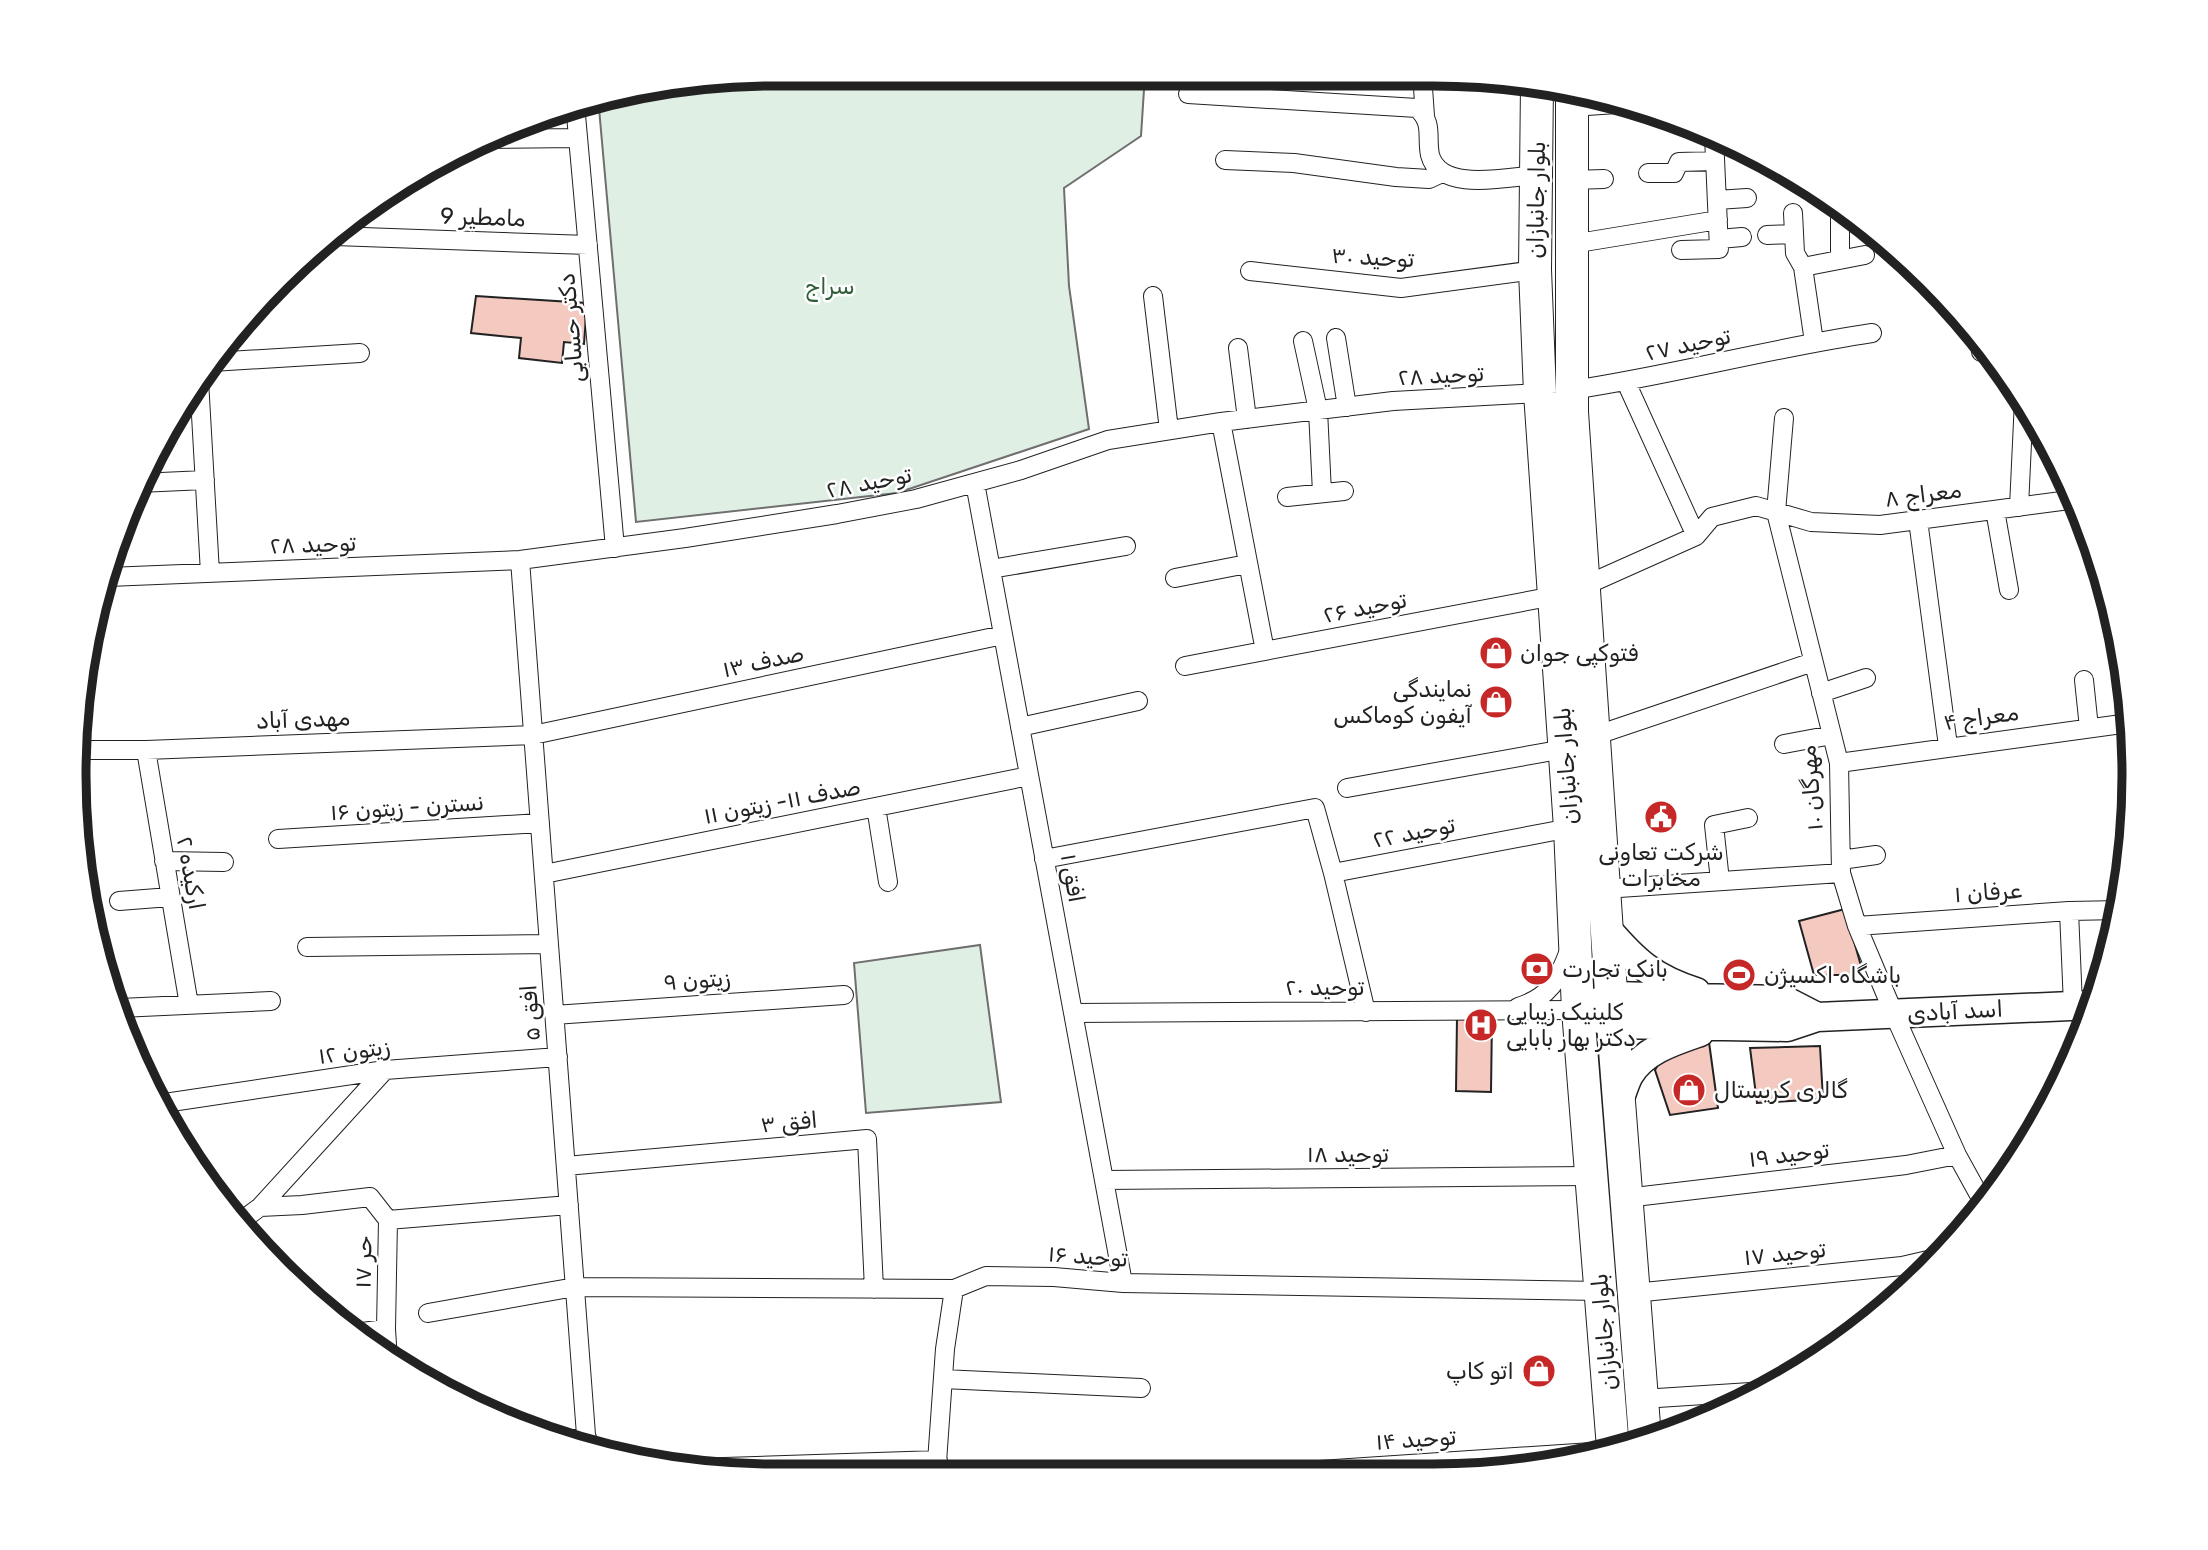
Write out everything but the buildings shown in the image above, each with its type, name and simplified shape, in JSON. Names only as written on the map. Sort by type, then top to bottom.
[{"type":"highway","name":"بلوار جانبازان","points":[[1537,94],[1535,270],[1540,393],[1570,828],[1578,1010],[1612,1441]]},
{"type":"highway","name":"بلوار جانبازان","points":[[1572,100],[1572,390],[1612,1010],[1644,1431]]},
{"type":"main road","points":[[1607,929],[1633,959],[1653,975],[1718,1012],[1645,1057],[1629,1074],[1619,1101]]},
{"type":"main road","name":"اسد آبادی","points":[[1612,1010],[1718,1012],[1787,1027],[1817,1017],[2083,1005]]},
{"type":"main road","points":[[1578,1010],[1612,1010]]},
{"type":"street","points":[[1423,86],[1431,157],[1442,173],[1462,181],[1536,175]]},
{"type":"street","points":[[1188,94],[1406,107],[1416,108],[1425,116]]},
{"type":"street","name":"دکتر حسابی","points":[[576,115],[615,548]]},
{"type":"street","points":[[509,139],[578,138]]},
{"type":"street","points":[[1681,250],[1719,249],[1714,146]]},
{"type":"street","points":[[1225,160],[1294,163],[1429,179],[1442,173]]},
{"type":"street","points":[[1648,173],[1674,173],[1679,162],[1715,162]]},
{"type":"street","points":[[1572,180],[1604,179]]},
{"type":"street","points":[[1717,200],[1747,198]]},
{"type":"street","points":[[1793,213],[1795,253],[1804,267],[1814,342]]},
{"type":"street","points":[[1840,219],[1840,260]]},
{"type":"street","points":[[1572,244],[1718,220]]},
{"type":"street","points":[[1767,234],[1794,234]]},
{"type":"street","name":"مامطیر 9","points":[[345,236],[588,245]]},
{"type":"street","points":[[1719,239],[1742,237]]},
{"type":"street","points":[[1804,267],[1865,254]]},
{"type":"street","name":"توحید ۳۰","points":[[1250,271],[1401,288],[1535,270]]},
{"type":"street","points":[[1153,296],[1169,430]]},
{"type":"street","name":"توحید ۲۷","points":[[1572,390],[1626,382],[1814,342],[1872,333]]},
{"type":"street","points":[[1336,338],[1347,407]]},
{"type":"street","points":[[1303,341],[1318,410],[1322,493]]},
{"type":"street","points":[[1238,348],[1247,419]]},
{"type":"street","points":[[224,361],[360,353]]},
{"type":"street","points":[[1626,382],[1696,536]]},
{"type":"street","name":"توحید ۲۸","points":[[115,578],[159,583],[210,573],[520,560],[615,548],[837,514],[916,499],[1108,440],[1220,422],[1393,401],[1540,393]]},
{"type":"street","points":[[200,395],[210,573]]},
{"type":"street","name":"مهرگان ۱۰","points":[[1784,418],[1776,512],[1839,763],[1841,866],[1857,926],[1958,1155],[1980,1196]]},
{"type":"street","points":[[2019,507],[2023,419]]},
{"type":"street","points":[[1220,422],[1265,651]]},
{"type":"street","points":[[151,482],[205,480]]},
{"type":"street","name":"افق ۱","points":[[975,483],[1123,1283]]},
{"type":"street","points":[[1287,497],[1344,491]]},
{"type":"street","name":"معراج ۸","points":[[1584,586],[1696,536],[1712,517],[1756,506],[1811,522],[1880,525],[2065,501]]},
{"type":"street","points":[[1995,510],[2009,590]]},
{"type":"street","points":[[1918,520],[1948,746]]},
{"type":"street","points":[[991,569],[1126,546]]},
{"type":"street","points":[[520,560],[533,735]]},
{"type":"street","points":[[1175,578],[1247,564]]},
{"type":"street","name":"توحید ۲۶","points":[[1185,666],[1554,596]]},
{"type":"street","name":"صدف ۱۳","points":[[533,735],[1003,635]]},
{"type":"street","points":[[1594,736],[1814,662]]},
{"type":"street","points":[[1821,693],[1866,678]]},
{"type":"street","points":[[2084,680],[2089,728]]},
{"type":"street","points":[[1020,727],[1138,701]]},
{"type":"street","name":"معراج ۴","points":[[1839,763],[2120,724]]},
{"type":"street","name":"مهدی آباد","points":[[87,750],[533,735]]},
{"type":"street","name":"افق ۵","points":[[533,735],[587,1438]]},
{"type":"street","points":[[1784,744],[1832,735]]},
{"type":"street","points":[[1347,788],[1564,749]]},
{"type":"street","name":"ارکیده ۲","points":[[146,750],[189,1005]]},
{"type":"street","name":"صدف ۱۱- زیتون ۱۱","points":[[544,874],[1029,776]]},
{"type":"street","points":[[876,807],[888,882]]},
{"type":"street","points":[[1044,859],[1315,808],[1366,1012]]},
{"type":"street","points":[[1720,881],[1714,825],[1748,818]]},
{"type":"street","name":"نسترن - زیتون ۱۶","points":[[278,839],[540,823]]},
{"type":"street","name":"توحید ۲۲","points":[[1333,873],[1570,828]]},
{"type":"street","points":[[1604,890],[1720,881],[1841,866],[1876,855]]},
{"type":"street","points":[[164,861],[224,862]]},
{"type":"street","points":[[119,901],[170,897]]},
{"type":"street","name":"عرفان ۱","points":[[1857,926],[2109,910]]},
{"type":"street","points":[[2069,911],[2083,1005]]},
{"type":"street","points":[[1506,1011],[1540,998],[1558,980],[1575,934]]},
{"type":"street","points":[[307,947],[549,944]]},
{"type":"street","name":"زیتون ۹","points":[[554,1015],[844,995]]},
{"type":"street","points":[[126,1008],[271,1001]]},
{"type":"street","name":"توحید ۲۰","points":[[1073,1013],[1578,1010]]},
{"type":"street","name":"زیتون ۱۲","points":[[169,1102],[385,1070],[558,1057]]},
{"type":"street","points":[[247,1217],[260,1207],[385,1070]]},
{"type":"street","name":"افق ۳","points":[[566,1166],[867,1139],[874,1289]]},
{"type":"street","name":"توحید ۱۹","points":[[1626,1198],[1906,1164],[1958,1155]]},
{"type":"street","name":"توحید ۱۸","points":[[1104,1180],[1592,1176]]},
{"type":"street","name":"حر ۱۷","points":[[260,1207],[370,1197],[388,1220],[387,1344]]},
{"type":"street","points":[[388,1220],[569,1205]]},
{"type":"street","name":"توحید ۱۷","points":[[1634,1293],[1902,1266],[1920,1262]]},
{"type":"street","name":"توحید ۱۶","points":[[428,1313],[575,1287],[954,1289],[986,1276],[1054,1277],[1123,1283],[1600,1291]]},
{"type":"street","points":[[937,1464],[943,1379],[954,1289]]},
{"type":"street","points":[[368,1331],[386,1329]]},
{"type":"street","points":[[943,1379],[1140,1388]]},
{"type":"street","points":[[1642,1399],[1738,1393]]},
{"type":"street","name":"توحید ۱۴","points":[[1410,1464],[1539,1455]]},
{"type":"green space","name":"سراج","points":[[1144,86],[1141,136],[1064,188],[1069,286],[1089,429],[897,493],[636,522],[599,109],[641,99],[730,87]]},
{"type":"green space","points":[[980,945],[1001,1102],[866,1113],[854,963]]},
{"type":"place","name":"فتوکپی جوان","points":[[1496,653]]},
{"type":"place","name":"نمایندگی آیفون کوماکس","points":[[1496,702]]},
{"type":"place","name":"شرکت تعاونی مخابرات","points":[[1661,817]]},
{"type":"place","name":"بانک تجارت","points":[[1537,969]]},
{"type":"place","name":"باشگاه اکسیژن","points":[[1739,975]]},
{"type":"place","name":"کلینیک زیبایی دکتر بهار بابایی","points":[[1481,1025]]},
{"type":"place","name":"گالری کریستال","points":[[1689,1090]]},
{"type":"place","name":"اتو کاپ","points":[[1539,1371]]}]
